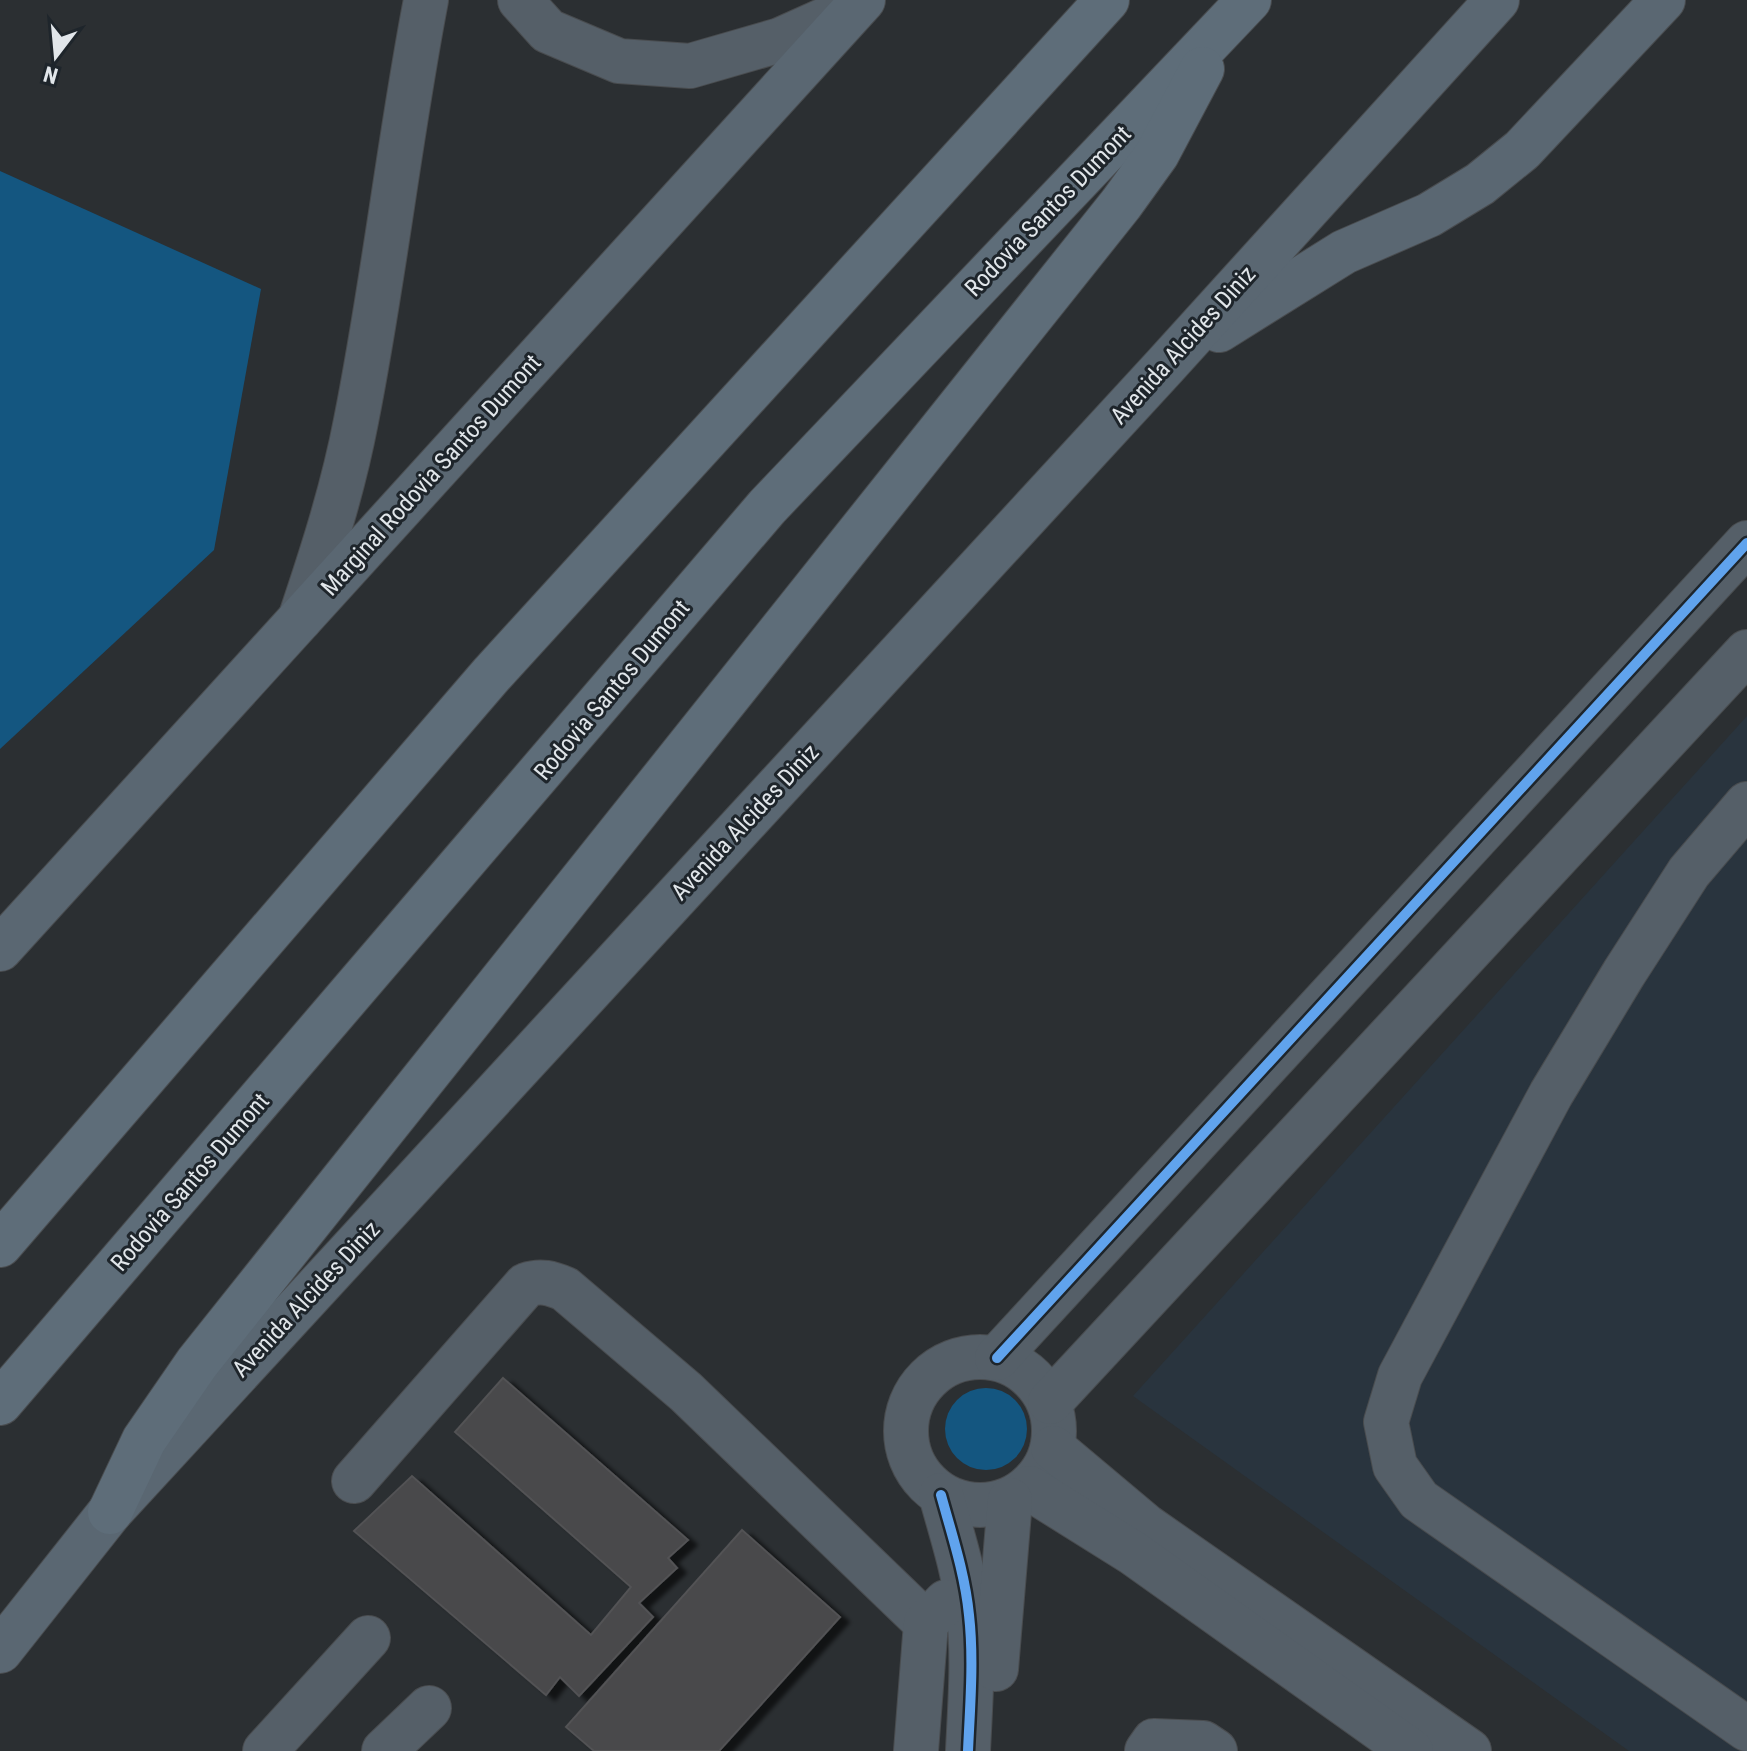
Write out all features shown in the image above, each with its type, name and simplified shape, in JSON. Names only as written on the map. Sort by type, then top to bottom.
[{"type":"highway","points":[[0,1245],[491,675],[1107,0]]},
{"type":"highway","points":[[110,1512],[144,1440],[197,1363],[1121,204],[1157,154],[1235,15]]},
{"type":"highway","name":"Rodovia Santos Dumont","points":[[0,1403],[767,507],[1235,15]]},
{"type":"main road","name":"Avenida Alcides Diniz","points":[[0,1651],[110,1512],[1164,367],[1497,0]]},
{"type":"main road","points":[[1164,367],[1272,295],[1344,252],[1429,215],[1480,184],[1522,150],[1663,0]]},
{"type":"main road","name":"Marginal Rodovia Santos Dumont","points":[[0,949],[860,2]]},
{"type":"street","points":[[300,619],[332,522],[356,423],[380,295],[426,0]]},
{"type":"street","points":[[520,0],[548,31],[619,61],[690,66],[780,40],[860,2]]},
{"type":"street","points":[[997,1358],[1747,543]]},
{"type":"street","points":[[1050,1402],[1747,652]]},
{"type":"street","points":[[1747,804],[1689,872],[1551,1094],[1400,1376],[1386,1422],[1395,1466],[1419,1500],[1747,1729]]},
{"type":"street","points":[[354,1481],[526,1285],[539,1281],[552,1283],[565,1289],[686,1392],[926,1623]]},
{"type":"street","points":[[974,1357],[997,1358],[1019,1367],[1037,1382],[1050,1402],[1055,1425],[1053,1448],[1044,1470],[1019,1494],[987,1506],[963,1504],[941,1495],[923,1480],[911,1460],[905,1437],[907,1414],[916,1392],[931,1374],[951,1362],[974,1357]]},
{"type":"street","points":[[1053,1448],[1147,1527],[1469,1751]]},
{"type":"street","points":[[971,1748],[1019,1494]]},
{"type":"street","points":[[1019,1494],[1133,1553],[1411,1751]]},
{"type":"street","points":[[941,1495],[964,1583],[971,1648],[971,1748]]},
{"type":"street","points":[[916,1751],[926,1623],[964,1583]]},
{"type":"street","points":[[265,1751],[368,1638]]},
{"type":"street","points":[[384,1751],[429,1708]]},
{"type":"street","points":[[1147,1751],[1154,1741],[1203,1743],[1215,1751]]},
{"type":"shaded area","points":[[0,171],[261,289],[214,550],[0,749]]},
{"type":"shaded area","points":[[1747,716],[1747,1751],[1629,1751],[1133,1396]]},
{"type":"shaded area","points":[[986,1388],[1002,1391],[1015,1400],[1024,1413],[1027,1429],[1024,1445],[1015,1458],[1002,1467],[986,1470],[970,1467],[957,1458],[948,1445],[945,1429],[948,1413],[957,1400],[970,1391]]},
{"type":"building","points":[[503,1378],[688,1540],[668,1558],[677,1568],[639,1603],[653,1617],[579,1696],[560,1677],[546,1695],[354,1531],[412,1476],[591,1635],[631,1587],[455,1432]]},
{"type":"building","points":[[742,1530],[840,1617],[719,1751],[594,1751],[566,1727]]},
{"type":"cycle path","points":[[997,1358],[1747,543]]},
{"type":"cycle path","points":[[941,1495],[961,1570],[969,1615],[968,1751]]}]
